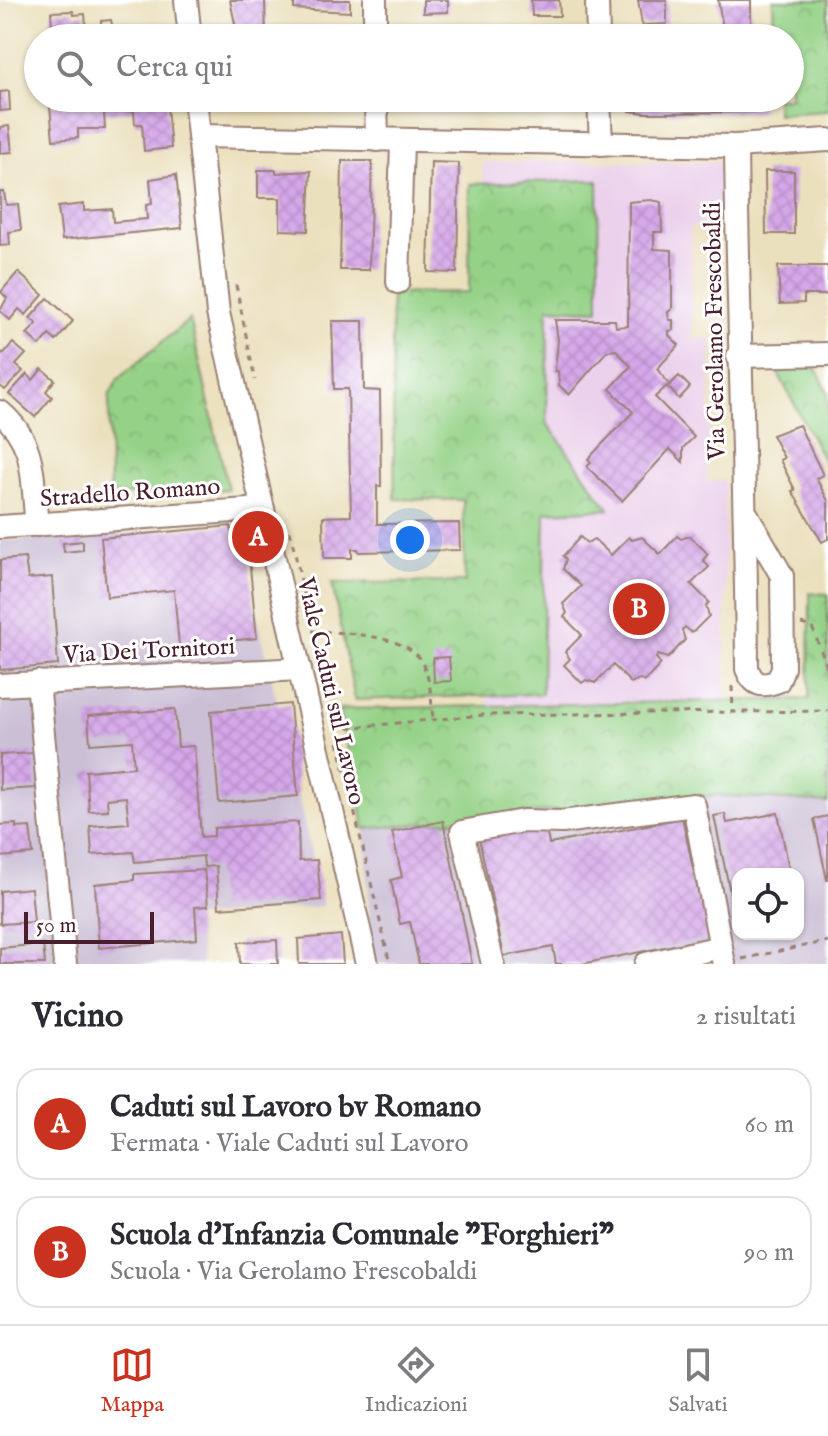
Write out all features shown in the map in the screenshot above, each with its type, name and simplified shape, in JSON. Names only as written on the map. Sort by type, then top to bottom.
[{"type":"street","points":[[186,0],[189,24]]},
{"type":"street","points":[[375,0],[375,24]]},
{"type":"street","points":[[597,0],[598,24]]},
{"type":"street","name":"Viale Caduti sul Lavoro","points":[[196,112],[218,313],[367,964]]},
{"type":"street","points":[[376,112],[377,140]]},
{"type":"street","points":[[600,112],[601,144]]},
{"type":"street","points":[[199,136],[736,146],[828,140]]},
{"type":"street","points":[[398,282],[402,140]]},
{"type":"street","name":"Via Gerolamo Frescobaldi","points":[[736,146],[738,356],[747,515],[747,669],[751,680],[759,685],[769,684],[778,681],[783,668],[782,576],[747,515]]},
{"type":"street","points":[[738,356],[828,354]]},
{"type":"street","points":[[0,412],[19,428],[27,443],[37,525]]},
{"type":"street","name":"Stradello Romano","points":[[0,527],[263,509]]},
{"type":"street","name":"Via Dei Tornitori","points":[[0,685],[300,669]]},
{"type":"street","points":[[38,682],[65,964]]},
{"type":"street","points":[[493,964],[462,832],[523,821],[562,822],[694,805],[723,958],[646,964]]},
{"type":"path","points":[[235,278],[256,381]]},
{"type":"path","points":[[312,631],[349,632],[401,645],[418,655],[430,688],[433,718]]},
{"type":"path","points":[[390,964],[358,814],[335,729],[433,718],[828,711]]},
{"type":"path","points":[[723,958],[828,941]]},
{"type":"shaded area","points":[[483,162],[724,162],[724,225],[691,226],[692,339],[712,339],[707,481],[725,481],[726,701],[487,705]]},
{"type":"shaded area","points":[[237,525],[323,906],[196,917],[202,964],[0,964],[0,541]]},
{"type":"shaded area","points":[[714,795],[828,803],[828,964],[372,964],[365,829]]},
{"type":"green space","points":[[773,0],[828,0],[828,111],[777,114],[804,112],[804,24],[774,24]]},
{"type":"green space","points":[[598,180],[599,310],[548,308],[547,423],[609,509],[545,512],[542,694],[355,700],[332,583],[465,582],[463,500],[395,499],[391,293],[469,292],[470,184]]},
{"type":"green space","points":[[190,319],[228,489],[110,496],[109,396],[118,379]]},
{"type":"green space","points":[[775,367],[816,368],[828,392],[828,469]]},
{"type":"green space","points":[[810,593],[828,594],[828,803],[714,795],[365,829],[339,709],[809,699]]},
{"type":"building","points":[[230,0],[265,0],[266,24],[235,24]]},
{"type":"building","points":[[294,0],[350,0],[350,12],[294,9]]},
{"type":"building","points":[[423,0],[448,0],[448,12],[423,13]]},
{"type":"building","points":[[531,0],[559,0],[560,16],[532,16]]},
{"type":"building","points":[[638,0],[667,0],[667,24],[642,24]]},
{"type":"building","points":[[718,0],[751,0],[751,24],[722,24]]},
{"type":"building","points":[[51,12],[85,14],[86,24],[52,24]]},
{"type":"building","points":[[9,91],[10,110],[0,111],[0,92]]},
{"type":"building","points":[[51,112],[119,112],[104,113],[105,129],[78,129],[78,138],[53,140]]},
{"type":"building","points":[[134,112],[167,112],[171,148],[144,151],[142,124],[135,124]]},
{"type":"building","points":[[638,112],[761,112],[646,113]]},
{"type":"building","points":[[9,126],[12,152],[0,153],[0,127]]},
{"type":"building","points":[[342,161],[372,161],[369,270],[340,270]]},
{"type":"building","points":[[431,162],[459,163],[457,273],[428,272]]},
{"type":"building","points":[[258,170],[276,170],[276,173],[311,171],[308,231],[280,230],[280,198],[258,198]]},
{"type":"building","points":[[765,171],[794,171],[794,234],[766,234]]},
{"type":"building","points":[[176,175],[182,228],[62,240],[58,207],[84,204],[84,211],[112,209],[113,222],[147,219],[146,205],[152,204],[150,179]]},
{"type":"building","points":[[0,192],[4,192],[6,205],[18,204],[21,230],[9,232],[10,245],[0,246]]},
{"type":"building","points":[[629,202],[661,202],[662,232],[654,232],[654,249],[672,250],[672,309],[668,312],[669,320],[673,320],[673,330],[669,331],[669,335],[679,345],[657,369],[670,385],[679,376],[690,387],[679,399],[667,386],[655,397],[694,437],[683,448],[683,462],[670,449],[622,501],[587,467],[591,462],[588,459],[633,412],[610,389],[631,366],[616,350],[607,351],[569,395],[559,385],[558,371],[555,371],[558,340],[555,320],[615,320],[616,327],[628,326]]},
{"type":"building","points":[[778,266],[828,266],[828,295],[804,295],[804,303],[780,304]]},
{"type":"building","points":[[18,272],[43,295],[26,315],[19,309],[10,320],[0,311],[7,298],[1,292]]},
{"type":"building","points":[[48,298],[73,321],[56,341],[49,335],[40,346],[27,334],[37,324],[30,318]]},
{"type":"building","points":[[332,321],[363,321],[364,390],[380,391],[381,486],[377,486],[377,524],[459,523],[460,550],[359,552],[352,549],[352,558],[324,558],[323,517],[351,516],[348,389],[334,389]]},
{"type":"building","points":[[13,343],[26,354],[16,365],[23,371],[5,390],[0,386],[0,351],[3,354]]},
{"type":"building","points":[[42,369],[55,380],[46,391],[52,397],[35,417],[9,394],[27,374],[33,380]]},
{"type":"building","points":[[799,425],[823,475],[816,478],[828,501],[828,539],[822,542],[792,491],[795,490],[780,460],[784,458],[772,435]]},
{"type":"building","points":[[231,526],[232,539],[247,537],[257,638],[179,646],[174,590],[107,597],[101,538]]},
{"type":"building","points":[[677,536],[681,539],[690,536],[708,554],[703,560],[709,567],[691,584],[709,602],[706,606],[709,616],[692,633],[685,627],[682,630],[685,640],[668,658],[658,655],[656,658],[661,664],[644,682],[640,679],[631,683],[613,665],[595,683],[586,680],[582,683],[564,665],[570,659],[565,652],[582,635],[564,617],[567,613],[563,604],[581,586],[563,569],[566,559],[563,556],[580,537],[587,543],[594,539],[611,555],[629,537],[632,540],[642,537],[660,554]]},
{"type":"building","points":[[83,541],[83,550],[64,552],[63,543]]},
{"type":"building","points":[[25,558],[28,579],[52,577],[58,665],[0,670],[0,560]]},
{"type":"building","points":[[449,657],[451,681],[434,682],[433,658]]},
{"type":"building","points":[[290,704],[298,796],[219,803],[211,711]]},
{"type":"building","points":[[175,709],[178,747],[194,746],[201,837],[214,836],[214,828],[298,822],[299,861],[317,860],[321,900],[219,908],[216,866],[204,867],[203,856],[135,862],[133,852],[92,855],[90,826],[129,823],[126,797],[107,799],[108,810],[89,811],[86,771],[134,767],[132,741],[90,744],[88,716]]},
{"type":"building","points":[[34,753],[36,788],[0,790],[0,755]]},
{"type":"building","points":[[681,812],[708,938],[582,964],[556,964],[553,947],[504,956],[479,838],[545,824],[549,844],[673,820],[672,814]]},
{"type":"building","points":[[778,813],[789,868],[732,868],[732,901],[714,816],[725,814],[727,823]]},
{"type":"building","points":[[828,816],[828,880],[827,880],[814,819]]},
{"type":"building","points":[[443,821],[472,964],[419,964],[410,922],[400,924],[391,880],[402,877],[392,832]]},
{"type":"building","points":[[16,824],[16,828],[30,827],[33,854],[0,857],[0,825]]},
{"type":"building","points":[[204,870],[208,906],[195,907],[197,939],[99,948],[95,884],[134,880],[134,874]]},
{"type":"building","points":[[31,888],[34,922],[0,924],[0,891]]},
{"type":"building","points":[[341,935],[343,964],[299,964],[298,939]]},
{"type":"building","points":[[277,940],[278,964],[240,964],[239,942]]},
{"type":"building","points":[[43,944],[45,964],[0,964],[0,948]]},
{"type":"place","name":"Caduti sul Lavoro bv Romano","points":[[258,537]]},
{"type":"place","name":"Scuola d'Infanzia Comunale \"Forghieri\"","points":[[639,609]]}]
